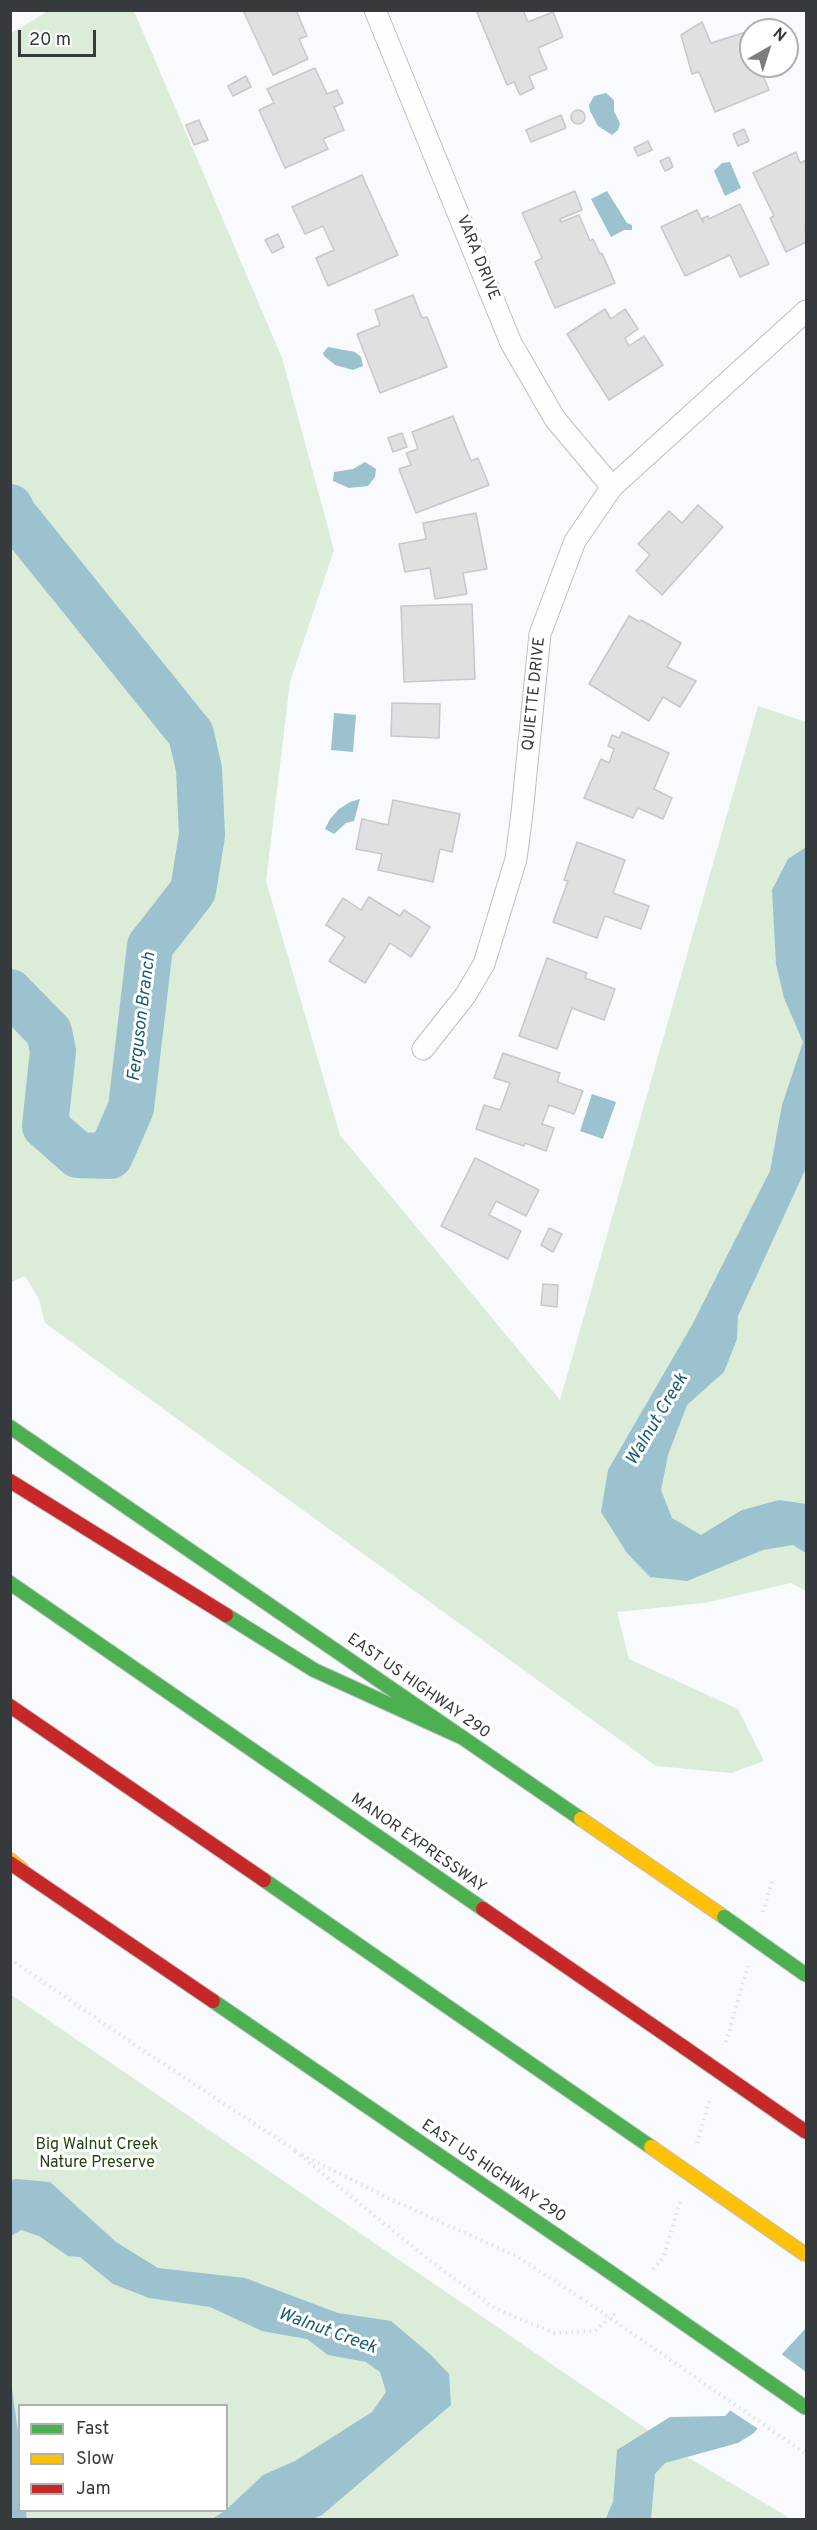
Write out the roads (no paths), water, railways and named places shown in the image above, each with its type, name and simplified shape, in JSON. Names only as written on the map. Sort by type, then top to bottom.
[{"type":"main road","name":"EAST US HIGHWAY 290","points":[[10,1427],[807,1975]]},
{"type":"main road","points":[[10,1481],[314,1671],[461,1737]]},
{"type":"main road","name":"MANOR EXPRESSWAY","points":[[10,1583],[807,2132]]},
{"type":"main road","points":[[10,1706],[807,2255]]},
{"type":"main road","name":"EAST US HIGHWAY 290","points":[[14,1864],[807,2408]]},
{"type":"street","name":"VARA DRIVE","points":[[375,10],[511,343],[555,419],[612,487]]},
{"type":"street","name":"QUIETTE DRIVE","points":[[423,1049],[465,996],[484,964],[516,859],[540,634],[575,541],[612,487],[807,311]]},
{"type":"water","points":[[606,93],[614,100],[614,111],[620,123],[618,130],[612,135],[598,126],[589,105],[594,96]]},
{"type":"water","points":[[730,162],[741,188],[725,196],[714,171],[722,163]]},
{"type":"water","points":[[607,191],[627,223],[632,225],[632,230],[624,230],[611,237],[591,199]]},
{"type":"water","points":[[328,347],[355,352],[361,357],[363,366],[353,370],[335,365],[324,356],[323,353]]},
{"type":"water","points":[[365,462],[376,469],[375,477],[368,486],[349,488],[333,481],[334,472],[353,469]]},
{"type":"water","points":[[334,713],[356,715],[353,752],[331,750]]},
{"type":"water","points":[[360,799],[354,821],[346,823],[334,834],[325,829],[339,809]]},
{"type":"water","name":"Walnut Creek","points":[[806,847],[806,1168],[738,1316],[737,1339],[724,1372],[687,1405],[668,1455],[661,1490],[672,1518],[701,1535],[742,1510],[779,1500],[806,1504],[806,1553],[793,1545],[763,1550],[687,1581],[650,1577],[627,1553],[601,1512],[608,1470],[692,1325],[770,1171],[782,1105],[803,1042],[784,998],[776,964],[772,890],[788,859]]},
{"type":"water","points":[[592,1094],[616,1102],[603,1139],[580,1131]]},
{"type":"water","name":"Walnut Creek","points":[[11,2180],[50,2182],[116,2242],[158,2268],[245,2278],[338,2313],[391,2321],[430,2354],[449,2374],[451,2405],[322,2515],[312,2519],[212,2519],[223,2512],[228,2512],[228,2508],[263,2475],[295,2461],[372,2412],[386,2392],[380,2372],[366,2362],[328,2355],[307,2339],[262,2331],[210,2307],[149,2298],[113,2284],[80,2257],[68,2256],[39,2236],[21,2230],[11,2236]]},
{"type":"water","points":[[806,2328],[806,2381],[779,2401],[754,2433],[738,2443],[665,2463],[655,2474],[651,2519],[605,2520],[613,2502],[617,2450],[670,2417],[725,2416]]},
{"type":"water","points":[[11,2382],[18,2432],[18,2512],[26,2512],[27,2519],[11,2519]]},
{"type":"waterway","name":"Ferguson Branch","points":[[10,507],[14,515],[191,734],[199,769],[202,835],[193,891],[150,946],[131,1108],[110,1156],[78,1155],[45,1126],[53,1051],[49,1032],[10,992]]},
{"type":"park label","name":"Big Walnut Creek Nature Preserve","points":[[97,2155]]}]
